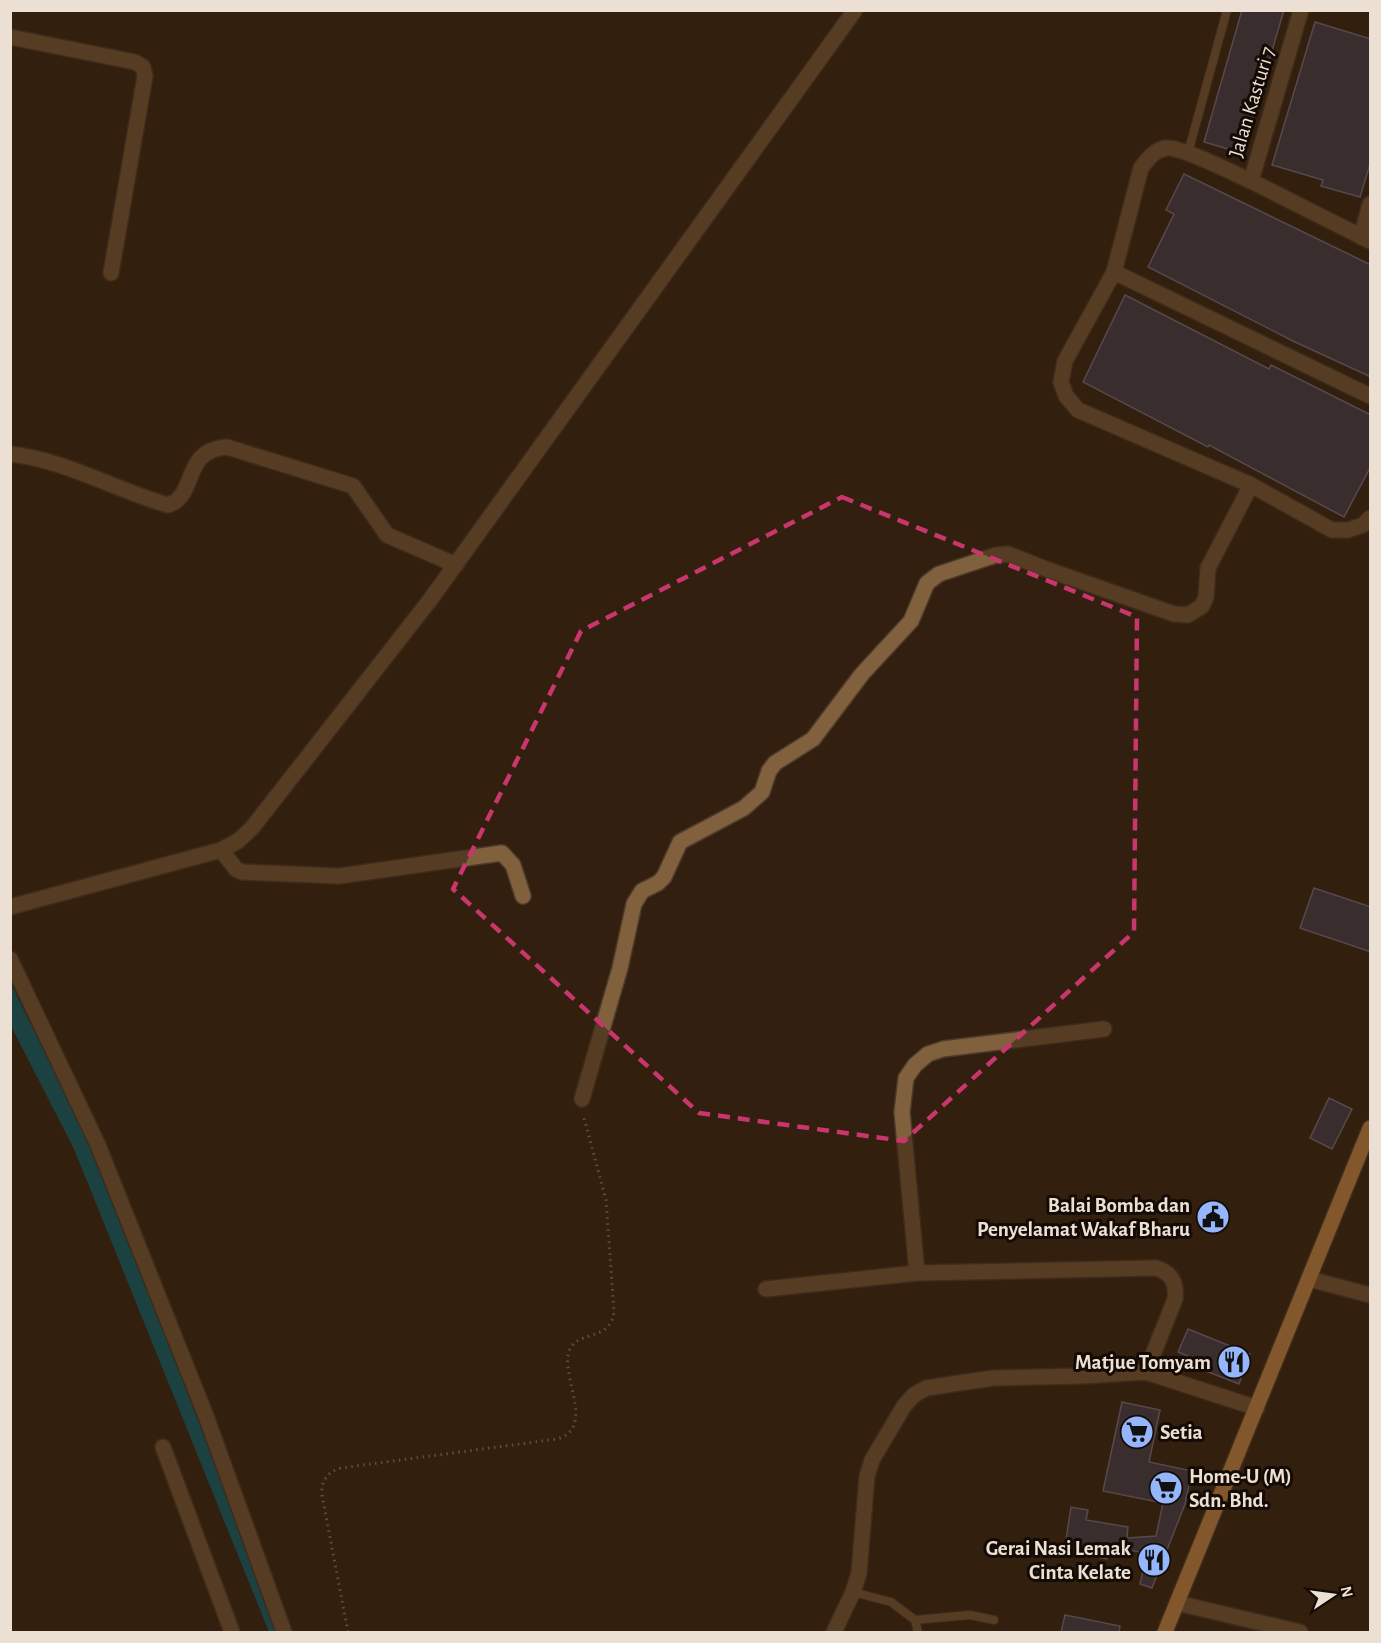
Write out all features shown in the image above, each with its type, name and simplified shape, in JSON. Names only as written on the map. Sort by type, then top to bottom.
[{"type":"main road","points":[[1165,1632],[1371,1128]]},
{"type":"street","points":[[10,908],[221,850],[238,841],[252,828],[456,565],[855,10]]},
{"type":"street","name":"Jalan Kasturi 7","points":[[1301,10],[1251,181],[1366,239]]},
{"type":"street","points":[[10,37],[135,62],[143,67],[145,76],[111,273]]},
{"type":"street","points":[[1251,181],[1188,153],[1168,148],[1150,155],[1141,168],[1114,272],[1065,361],[1061,382],[1065,396],[1078,410],[1251,485],[1332,530],[1348,531],[1363,525],[1371,518]]},
{"type":"street","points":[[1366,239],[1371,204]]},
{"type":"street","points":[[1114,272],[1371,396]]},
{"type":"street","points":[[10,454],[23,455],[78,470],[168,505],[175,503],[180,497],[198,459],[207,451],[227,447],[353,486],[387,535],[456,565]]},
{"type":"street","points":[[582,1099],[620,968],[633,904],[638,895],[664,877],[681,842],[744,808],[762,792],[772,767],[813,739],[862,674],[911,621],[930,579],[939,574],[1004,554],[1174,614],[1188,615],[1199,609],[1206,597],[1208,568],[1251,485]]},
{"type":"street","points":[[221,850],[236,869],[242,872],[339,876],[502,853],[513,865],[522,896]]},
{"type":"street","points":[[10,959],[98,1145],[206,1416],[284,1632]]},
{"type":"street","points":[[917,1273],[902,1112],[906,1078],[915,1065],[928,1054],[943,1049],[1104,1029]]},
{"type":"street","points":[[766,1289],[917,1273],[1148,1267],[1164,1270],[1174,1282],[1174,1299],[1146,1372]]},
{"type":"street","points":[[1309,1279],[1371,1295]]},
{"type":"street","points":[[834,1632],[853,1592],[859,1573],[867,1476],[872,1460],[904,1406],[926,1388],[993,1378],[1146,1372],[1257,1408]]},
{"type":"street","points":[[163,1447],[232,1632]]},
{"type":"street","points":[[1177,1603],[1300,1632]]},
{"type":"lane","points":[[1188,153],[1227,10]]},
{"type":"lane","points":[[853,1592],[891,1602],[915,1620],[918,1632]]},
{"type":"lane","points":[[915,1620],[970,1615],[994,1620]]},
{"type":"path","points":[[348,1632],[322,1495],[323,1480],[328,1474],[340,1468],[557,1439],[563,1437],[574,1427],[576,1413],[568,1363],[570,1350],[578,1340],[603,1332],[608,1328],[612,1323],[614,1311],[606,1200],[582,1111],[582,1099]]},
{"type":"highlighted area","points":[[842,497],[1137,617],[1134,932],[904,1141],[699,1113],[453,889],[581,631]]},
{"type":"water","points":[[10,982],[94,1152],[280,1632],[269,1632],[74,1149],[11,1026]]},
{"type":"building","points":[[1242,10],[1284,10],[1242,153],[1204,142]]},
{"type":"building","points":[[1315,22],[1371,39],[1371,161],[1360,197],[1321,186],[1323,180],[1272,165]]},
{"type":"building","points":[[1184,174],[1371,265],[1371,377],[1293,341],[1148,267],[1174,214],[1166,210]]},
{"type":"building","points":[[1125,295],[1269,369],[1271,365],[1371,415],[1371,466],[1344,517],[1209,445],[1208,447],[1083,382]]},
{"type":"building","points":[[1314,888],[1371,907],[1371,952],[1300,928]]},
{"type":"building","points":[[1329,1098],[1352,1109],[1332,1149],[1310,1138]]},
{"type":"building","points":[[1188,1329],[1250,1354],[1239,1384],[1198,1368],[1200,1361],[1178,1352]]},
{"type":"building","points":[[1122,1402],[1160,1410],[1149,1462],[1192,1471],[1185,1504],[1152,1588],[1140,1584],[1147,1553],[1109,1547],[1107,1559],[1064,1552],[1071,1507],[1088,1510],[1086,1520],[1128,1527],[1127,1538],[1156,1536],[1163,1503],[1103,1491]]},
{"type":"building","points":[[1065,1615],[1120,1626],[1119,1632],[1061,1632]]},
{"type":"place","name":"Balai Bomba dan Penyelamat Wakaf Bharu","points":[[1213,1217]]},
{"type":"place","name":"Matjue Tomyam","points":[[1234,1362]]},
{"type":"place","name":"Setia","points":[[1137,1432]]},
{"type":"place","name":"Home-U (M) Sdn. Bhd.","points":[[1166,1488]]},
{"type":"place","name":"Gerai Nasi Lemak Cinta Kelate","points":[[1154,1560]]}]
